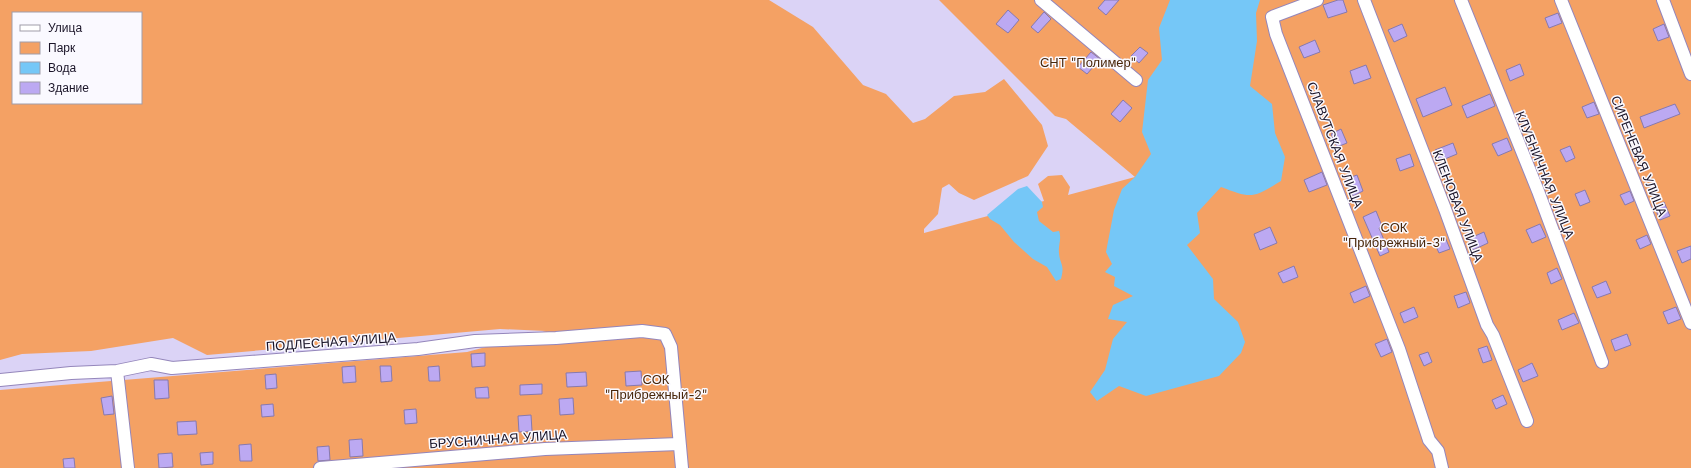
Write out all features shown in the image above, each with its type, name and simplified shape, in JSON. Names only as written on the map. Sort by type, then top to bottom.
[{"type":"street","points":[[1041,0],[1136,80]]},
{"type":"street","name":"СЛАВУТСКАЯ УЛИЦА","points":[[1317,0],[1272,18],[1276,34],[1399,349],[1429,440],[1438,451],[1442,468]]},
{"type":"street","name":"КЛЕНОВАЯ УЛИЦА","points":[[1364,0],[1445,209],[1487,325],[1493,334],[1527,421]]},
{"type":"street","name":"КЛУБНИЧНАЯ УЛИЦА","points":[[1461,0],[1538,191],[1602,362]]},
{"type":"street","name":"СИРЕНЕВАЯ УЛИЦА","points":[[1561,0],[1691,323]]},
{"type":"street","points":[[1663,0],[1691,74]]},
{"type":"street","name":"ПОДЛЕСНАЯ УЛИЦА","points":[[0,380],[71,373],[117,371],[151,364],[172,368],[418,349],[475,341],[556,338],[642,331],[664,334],[671,346],[679,444]]},
{"type":"street","points":[[117,371],[128,468]]},
{"type":"street","points":[[679,444],[682,468]]},
{"type":"street","name":"БРУСНИЧНАЯ УЛИЦА","points":[[320,468],[545,449],[679,444]]},
{"type":"green space","points":[[0,0],[769,0],[813,27],[863,85],[886,94],[913,123],[925,119],[954,96],[985,92],[1004,79],[1042,125],[1048,146],[1028,176],[974,200],[959,193],[949,184],[942,188],[938,214],[924,229],[924,233],[1044,201],[1038,184],[1048,176],[1062,175],[1070,187],[1068,195],[1135,177],[1066,119],[1055,116],[939,0],[1691,0],[1691,468],[0,468],[0,390],[467,352],[546,331],[500,329],[207,355],[173,338],[91,351],[22,354],[0,360]]},
{"type":"water","points":[[1170,0],[1260,0],[1256,13],[1257,41],[1250,86],[1272,104],[1275,133],[1285,157],[1281,181],[1258,194],[1252,195],[1240,194],[1221,187],[1197,213],[1200,233],[1187,245],[1213,279],[1214,299],[1238,322],[1245,342],[1241,353],[1219,376],[1146,396],[1119,386],[1097,401],[1090,392],[1105,370],[1113,339],[1127,322],[1108,319],[1113,305],[1133,296],[1114,286],[1115,277],[1105,272],[1112,264],[1106,252],[1114,210],[1122,189],[1135,177],[1151,154],[1142,132],[1148,80],[1162,60],[1159,28]]},
{"type":"water","points":[[1027,186],[1042,202],[1043,207],[1037,212],[1039,221],[1053,232],[1059,231],[1059,253],[1063,270],[1061,279],[1056,281],[1047,267],[1033,259],[1014,242],[1000,225],[990,219],[987,215],[1018,189]]},
{"type":"building","points":[[1105,0],[1119,0],[1106,15],[1098,8]]},
{"type":"building","points":[[1338,0],[1343,0],[1347,12],[1328,18],[1323,5]]},
{"type":"building","points":[[1008,10],[1019,20],[1008,33],[996,24]]},
{"type":"building","points":[[1044,12],[1051,19],[1038,33],[1031,27]]},
{"type":"building","points":[[1558,13],[1562,23],[1549,28],[1545,18]]},
{"type":"building","points":[[1402,24],[1407,36],[1394,42],[1388,30]]},
{"type":"building","points":[[1664,24],[1669,37],[1658,41],[1653,29]]},
{"type":"building","points":[[1315,40],[1320,52],[1304,58],[1299,47]]},
{"type":"building","points":[[1140,47],[1148,53],[1139,63],[1131,56]]},
{"type":"building","points":[[1091,52],[1100,59],[1087,74],[1078,67]]},
{"type":"building","points":[[1520,64],[1524,75],[1510,81],[1506,70]]},
{"type":"building","points":[[1366,65],[1371,78],[1354,84],[1350,71]]},
{"type":"building","points":[[1445,87],[1452,105],[1423,117],[1416,99]]},
{"type":"building","points":[[1490,94],[1495,106],[1467,118],[1462,106]]},
{"type":"building","points":[[1123,100],[1132,108],[1120,122],[1111,114]]},
{"type":"building","points":[[1594,102],[1599,114],[1587,118],[1582,107]]},
{"type":"building","points":[[1675,104],[1680,114],[1644,128],[1640,117]]},
{"type":"building","points":[[1341,129],[1347,143],[1337,147],[1331,134]]},
{"type":"building","points":[[1507,138],[1512,150],[1498,156],[1492,144]]},
{"type":"building","points":[[1453,143],[1457,154],[1440,161],[1435,150]]},
{"type":"building","points":[[1570,146],[1575,158],[1566,162],[1560,150]]},
{"type":"building","points":[[1410,154],[1414,166],[1400,171],[1396,159]]},
{"type":"building","points":[[1322,172],[1327,185],[1309,192],[1304,180]]},
{"type":"building","points":[[1357,175],[1363,191],[1353,196],[1346,179]]},
{"type":"building","points":[[1585,190],[1590,202],[1580,206],[1575,194]]},
{"type":"building","points":[[1630,191],[1634,201],[1625,205],[1620,195]]},
{"type":"building","points":[[1664,202],[1670,216],[1660,220],[1654,206]]},
{"type":"building","points":[[1376,211],[1382,226],[1379,228],[1389,252],[1380,256],[1363,217]]},
{"type":"building","points":[[1540,224],[1546,237],[1532,243],[1526,230]]},
{"type":"building","points":[[1270,227],[1277,243],[1260,250],[1254,234]]},
{"type":"building","points":[[1484,232],[1488,243],[1473,250],[1468,239]]},
{"type":"building","points":[[1647,235],[1651,244],[1640,249],[1636,240]]},
{"type":"building","points":[[1445,237],[1450,249],[1439,253],[1434,242]]},
{"type":"building","points":[[1691,246],[1691,259],[1682,263],[1677,251]]},
{"type":"building","points":[[1294,266],[1298,277],[1283,283],[1278,273]]},
{"type":"building","points":[[1557,268],[1562,279],[1551,284],[1547,273]]},
{"type":"building","points":[[1606,281],[1611,293],[1597,298],[1592,287]]},
{"type":"building","points":[[1366,286],[1370,296],[1354,303],[1350,293]]},
{"type":"building","points":[[1466,292],[1470,303],[1458,308],[1454,296]]},
{"type":"building","points":[[1414,307],[1418,317],[1404,323],[1400,313]]},
{"type":"building","points":[[1676,307],[1681,319],[1668,324],[1663,312]]},
{"type":"building","points":[[1574,313],[1579,323],[1562,330],[1558,320]]},
{"type":"building","points":[[1627,334],[1631,345],[1615,351],[1611,340]]},
{"type":"building","points":[[1387,339],[1392,352],[1381,357],[1375,344]]},
{"type":"building","points":[[1487,346],[1492,360],[1483,363],[1478,349]]},
{"type":"building","points":[[1428,352],[1432,362],[1424,366],[1419,355]]},
{"type":"building","points":[[485,353],[485,366],[472,367],[471,354]]},
{"type":"building","points":[[1532,363],[1538,376],[1523,382],[1518,370]]},
{"type":"building","points":[[355,366],[356,382],[343,383],[342,367]]},
{"type":"building","points":[[380,366],[391,366],[392,381],[381,382]]},
{"type":"building","points":[[439,366],[440,381],[429,381],[428,367]]},
{"type":"building","points":[[641,371],[642,385],[626,386],[625,372]]},
{"type":"building","points":[[586,372],[587,386],[567,387],[566,373]]},
{"type":"building","points":[[276,374],[277,388],[266,389],[265,375]]},
{"type":"building","points":[[154,380],[168,380],[169,398],[155,399]]},
{"type":"building","points":[[542,384],[542,394],[520,395],[520,385]]},
{"type":"building","points":[[488,387],[489,398],[476,398],[475,388]]},
{"type":"building","points":[[1503,395],[1507,404],[1496,409],[1492,400]]},
{"type":"building","points":[[112,396],[114,414],[104,415],[101,398]]},
{"type":"building","points":[[573,398],[574,414],[560,415],[559,399]]},
{"type":"building","points":[[273,404],[274,416],[262,417],[261,405]]},
{"type":"building","points":[[416,409],[417,423],[405,424],[404,410]]},
{"type":"building","points":[[531,415],[532,431],[519,432],[518,416]]},
{"type":"building","points":[[196,421],[197,434],[178,435],[177,422]]},
{"type":"building","points":[[362,439],[363,456],[350,457],[349,440]]},
{"type":"building","points":[[251,444],[252,461],[240,461],[239,445]]},
{"type":"building","points":[[329,446],[330,460],[318,461],[317,447]]},
{"type":"building","points":[[213,452],[213,464],[201,465],[200,453]]},
{"type":"building","points":[[172,453],[173,467],[159,468],[158,454]]},
{"type":"building","points":[[74,458],[75,468],[64,468],[63,459]]},
{"type":"park label","name":"СНТ \"Полимер\"","points":[[1088,62]]},
{"type":"park label","name":"СОК \"Прибрежный-3\"","points":[[1394,234]]},
{"type":"park label","name":"СОК \"Прибрежный-2\"","points":[[656,386]]}]
